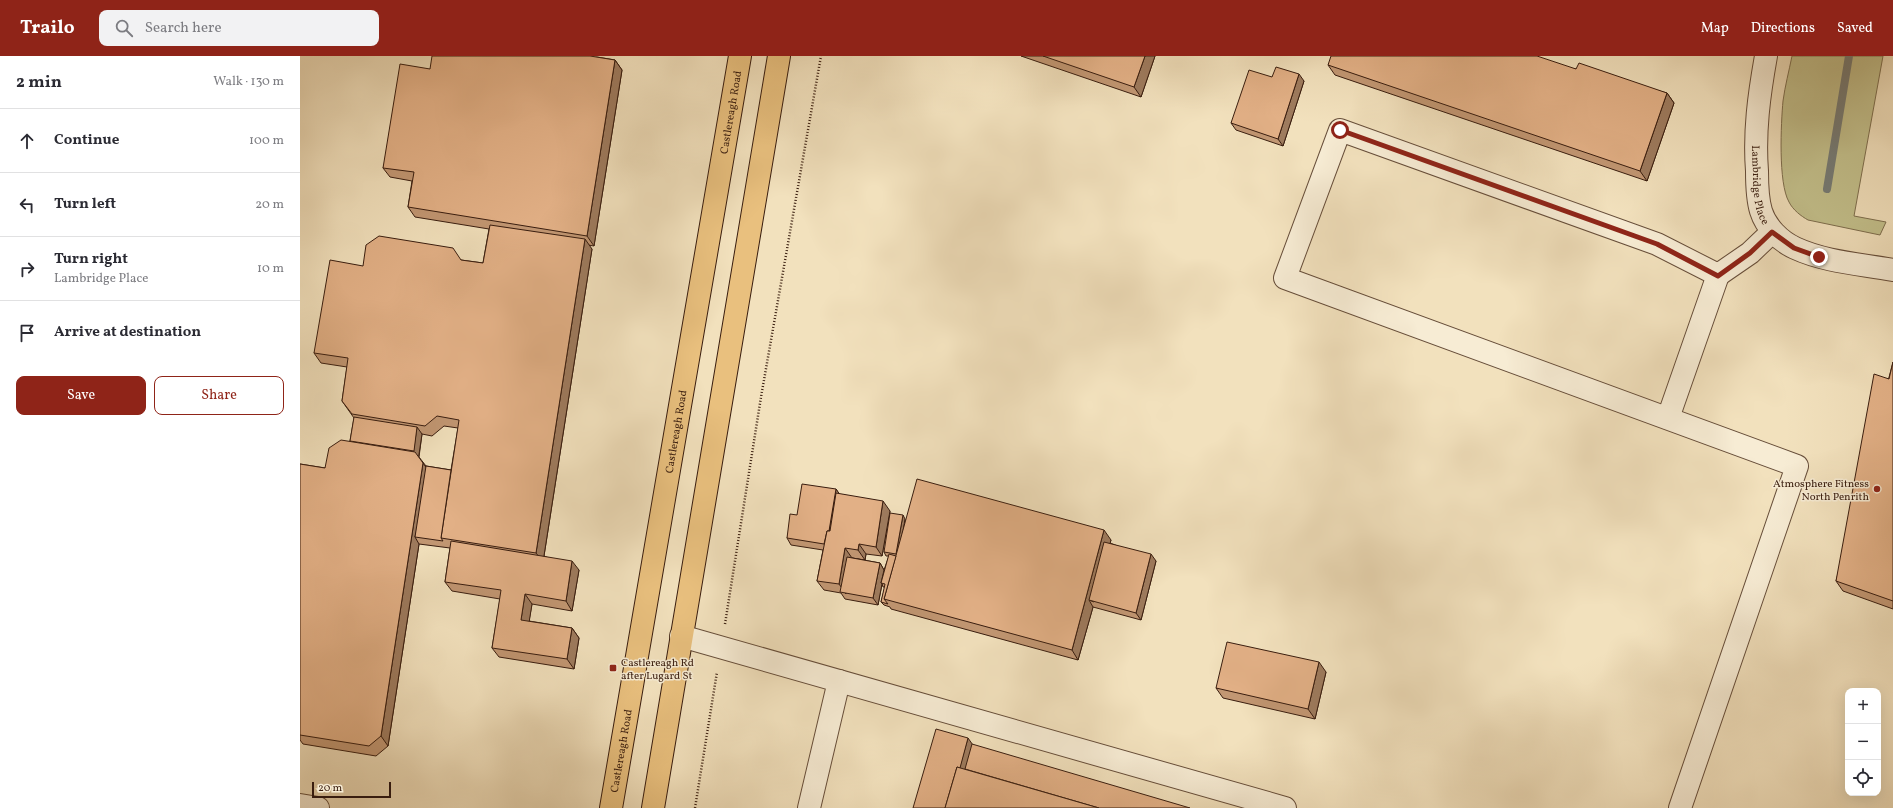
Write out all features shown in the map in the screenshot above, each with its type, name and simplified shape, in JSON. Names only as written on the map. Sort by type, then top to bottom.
[{"type":"main road","points":[[653,808],[779,56]]},
{"type":"main road","name":"Castlereagh Road","points":[[611,808],[739,59]]},
{"type":"street","name":"Lambridge Place","points":[[1766,56],[1759,96],[1755,143],[1761,212],[1772,232],[1794,248],[1819,257],[1893,270]]},
{"type":"street","points":[[1680,808],[1798,466],[1285,278],[1340,130],[1657,244],[1718,276]]},
{"type":"street","points":[[1668,418],[1718,276],[1750,253],[1772,232]]},
{"type":"street","points":[[681,636],[1284,808]]},
{"type":"street","points":[[809,808],[839,681]]},
{"type":"street","points":[[300,805],[318,808]]},
{"type":"path","points":[[694,808],[763,389],[821,56]]},
{"type":"shaded area","points":[[1792,56],[1883,56],[1854,216],[1886,222],[1880,235],[1808,220],[1797,212],[1789,202],[1783,181],[1781,138],[1783,101]]},
{"type":"building","points":[[432,56],[590,56],[615,60],[587,236],[408,207],[414,172],[383,168],[400,64],[430,69]]},
{"type":"building","points":[[1043,56],[1145,56],[1134,87]]},
{"type":"building","points":[[1331,56],[1537,56],[1576,69],[1579,63],[1667,93],[1640,171],[1328,65]]},
{"type":"building","points":[[1276,67],[1299,74],[1278,139],[1231,123],[1249,70],[1272,77]]},
{"type":"building","points":[[490,225],[585,239],[536,553],[441,538],[459,420],[437,416],[425,426],[352,414],[342,401],[348,358],[314,353],[330,260],[363,266],[366,245],[379,236],[453,248],[461,260],[483,263]]},
{"type":"building","name":"Atmosphere Fitness North Penrith","points":[[1893,362],[1893,601],[1836,581],[1874,374],[1889,379]]},
{"type":"building","points":[[354,417],[417,427],[414,451],[350,441]]},
{"type":"building","points":[[341,440],[415,452],[423,463],[381,736],[369,746],[300,735],[300,464],[325,468],[329,448]]},
{"type":"building","points":[[426,466],[451,470],[441,538],[443,541],[415,537]]},
{"type":"building","points":[[917,479],[1104,530],[1072,650],[884,599]]},
{"type":"building","points":[[802,484],[836,489],[829,531],[827,531],[824,544],[787,538],[790,514],[797,515]]},
{"type":"building","points":[[836,493],[883,501],[876,547],[859,544],[858,550],[845,548],[839,584],[817,581],[827,531],[830,531]]},
{"type":"building","points":[[890,513],[903,515],[896,554],[884,552]]},
{"type":"building","points":[[451,541],[572,561],[566,601],[525,594],[521,620],[572,628],[567,659],[492,648],[501,590],[445,582]]},
{"type":"building","points":[[1104,542],[1151,554],[1136,613],[1089,600]]},
{"type":"building","points":[[889,554],[896,556],[884,599],[888,604],[881,602],[885,584],[881,583]]},
{"type":"building","points":[[847,557],[880,563],[873,598],[840,592]]},
{"type":"building","points":[[1227,642],[1319,662],[1308,709],[1216,688]]},
{"type":"building","points":[[936,729],[968,738],[960,768],[957,767],[945,808],[913,808]]},
{"type":"building","points":[[972,744],[1190,808],[1099,808],[965,769]]},
{"type":"building","points":[[957,767],[1099,808],[945,808]]},
{"type":"waterway","points":[[1827,189],[1849,56]]},
{"type":"place","name":"Atmosphere Fitness North Penrith","points":[[1877,489]]},
{"type":"place","name":"Castlereagh Rd after Lugard St","points":[[613,668]]},
{"type":"route","points":[[1340,130],[1657,244],[1718,276],[1750,253],[1772,232],[1794,248],[1819,257]]}]
